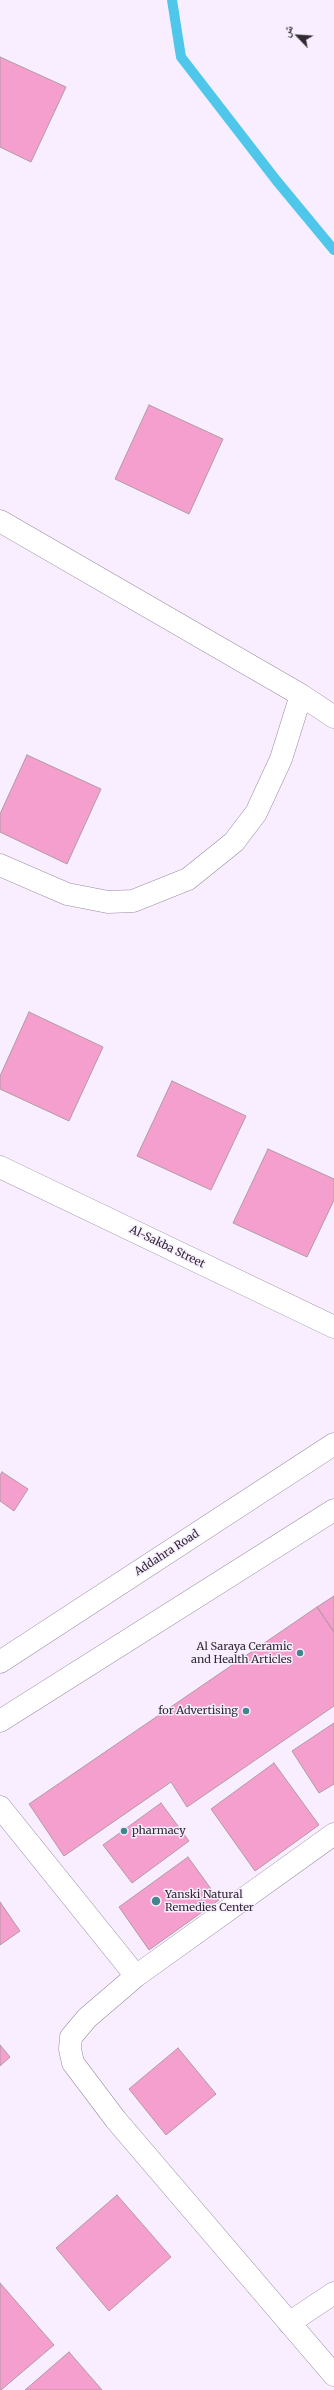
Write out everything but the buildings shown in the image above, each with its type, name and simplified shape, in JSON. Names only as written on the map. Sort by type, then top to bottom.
[{"type":"street","points":[[0,522],[301,696],[334,717]]},
{"type":"street","points":[[0,865],[67,894],[108,902],[133,901],[188,879],[234,842],[256,813],[281,759],[301,696]]},
{"type":"street","name":"Al-Sakba Street","points":[[0,1167],[334,1327]]},
{"type":"street","name":"Addahra Road","points":[[0,1662],[334,1444]]},
{"type":"street","points":[[0,1721],[334,1510]]},
{"type":"street","points":[[0,1807],[136,1976]]},
{"type":"street","points":[[334,1834],[136,1976],[87,2018],[71,2037],[70,2049],[73,2063],[116,2120],[334,2375]]},
{"type":"street","points":[[289,2323],[334,2292]]},
{"type":"waterway","points":[[172,0],[181,57],[276,180],[334,250]]},
{"type":"place","name":"Al Saraya Ceramic and Health Articles","points":[[300,1653]]},
{"type":"place","name":"for Advertising","points":[[246,1711]]},
{"type":"place","name":"pharmacy","points":[[124,1831]]},
{"type":"place","name":"Yanski Natural Remedies Center","points":[[156,1901]]}]
